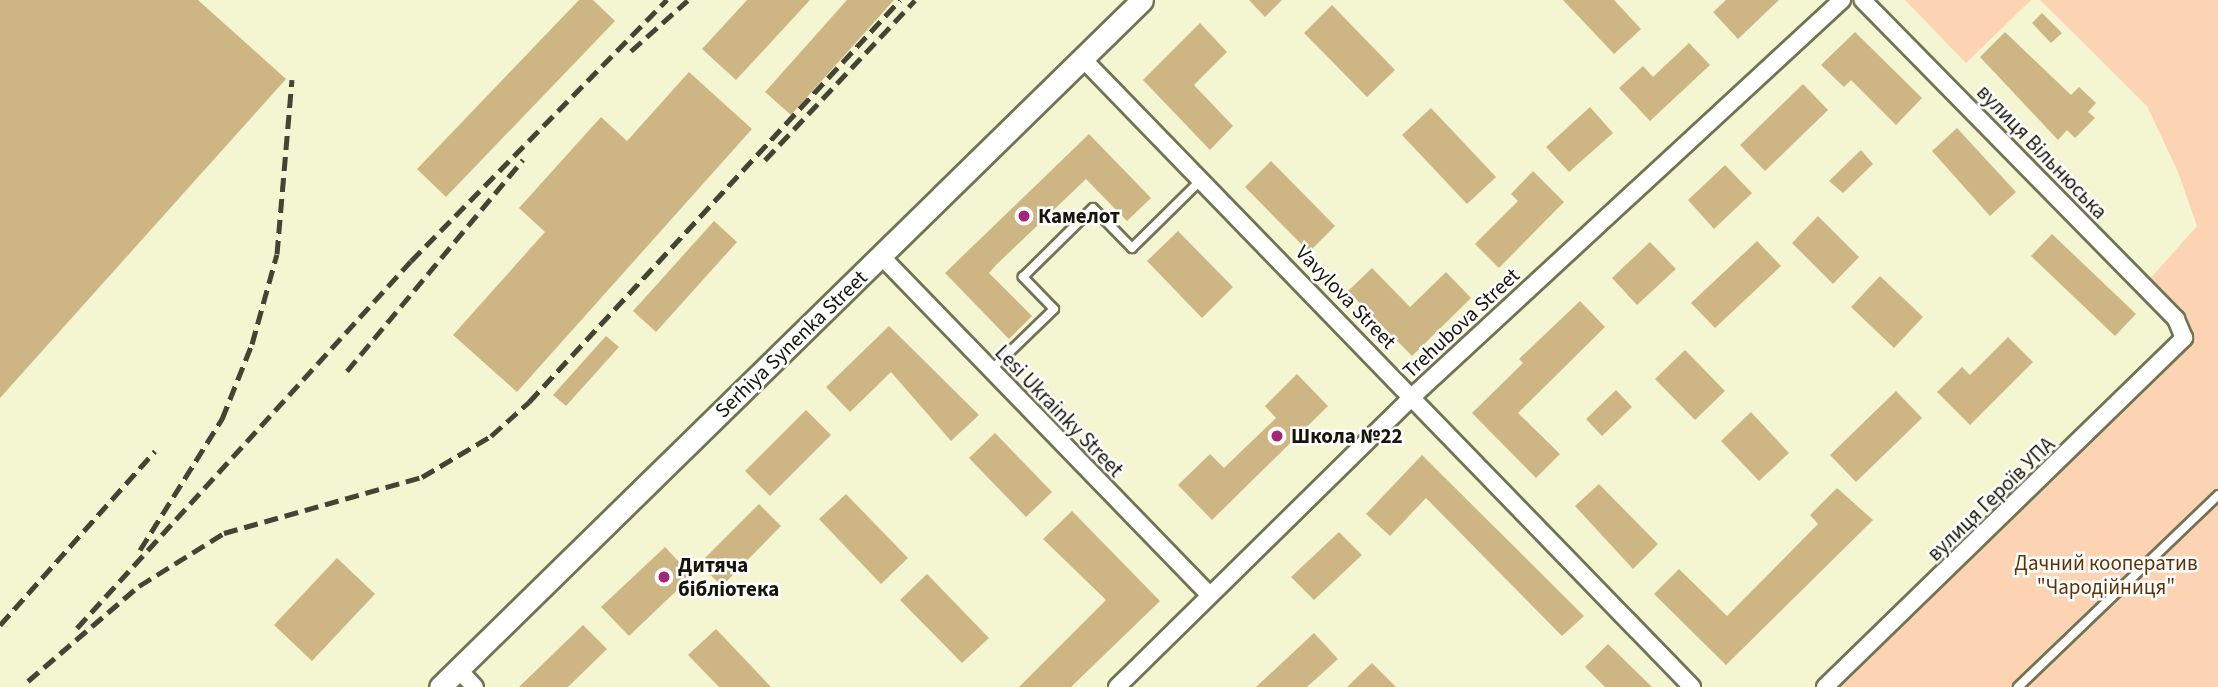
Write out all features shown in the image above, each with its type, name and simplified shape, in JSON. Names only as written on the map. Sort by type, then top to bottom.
[{"type":"street","name":"Serhiya Synenka Street","points":[[440,687],[1142,0]]},
{"type":"street","name":"Trehubova Street","points":[[1117,687],[1208,594],[1413,396],[1842,0]]},
{"type":"street","name":"вулиця Вільнюська","points":[[1863,0],[2176,319],[2184,338]]},
{"type":"street","name":"Vavylova Street","points":[[1083,59],[1413,396],[1692,687]]},
{"type":"street","name":"Lesi Ukrainky Street","points":[[881,257],[1208,594]]},
{"type":"street","name":"вулиця Героїв УПА","points":[[1825,687],[2184,338]]},
{"type":"street","points":[[458,669],[475,687]]},
{"type":"lane","points":[[990,371],[1054,309],[1023,277],[1093,208],[1132,248],[1202,180]]},
{"type":"lane","points":[[2018,687],[2218,495]]},
{"type":"green space","points":[[1905,0],[2031,0],[1966,63]]},
{"type":"green space","name":"Дачний кооператив \"Чародійниця\"","points":[[2040,0],[2218,0],[2218,687],[1832,687],[2171,355],[2169,305],[2149,280],[2197,226],[2178,172],[2147,106]]},
{"type":"building","points":[[0,0],[198,0],[286,79],[0,398]]},
{"type":"building","points":[[579,0],[593,0],[615,21],[446,197],[417,169]]},
{"type":"building","points":[[747,0],[810,0],[736,80],[702,49]]},
{"type":"building","points":[[847,0],[894,0],[791,115],[765,92]]},
{"type":"building","points":[[1249,0],[1282,0],[1265,17]]},
{"type":"building","points":[[1563,0],[1614,0],[1641,29],[1614,54]]},
{"type":"building","points":[[1726,0],[1779,0],[1738,39],[1713,12]]},
{"type":"building","points":[[1332,5],[1395,70],[1367,97],[1304,33]]},
{"type":"building","points":[[2042,13],[2062,33],[2051,43],[2032,23]]},
{"type":"building","points":[[1200,23],[1227,52],[1194,85],[1233,126],[1210,150],[1143,80]]},
{"type":"building","points":[[1855,32],[1922,98],[1896,125],[1851,80],[1844,87],[1821,65]]},
{"type":"building","points":[[2005,32],[2071,95],[2079,87],[2096,103],[2088,112],[2095,118],[2075,138],[2067,130],[2058,140],[1980,57]]},
{"type":"building","points":[[1689,43],[1710,65],[1650,121],[1619,88],[1643,66],[1653,77]]},
{"type":"building","points":[[689,72],[752,129],[517,392],[453,335],[545,232],[519,208],[601,117],[627,141]]},
{"type":"building","points":[[1803,84],[1828,110],[1765,171],[1740,145]]},
{"type":"building","points":[[1590,107],[1613,133],[1569,172],[1546,147]]},
{"type":"building","points":[[1431,108],[1496,177],[1467,204],[1402,135]]},
{"type":"building","points":[[1957,128],[2016,192],[1990,216],[1932,151]]},
{"type":"building","points":[[1089,134],[1151,198],[1127,221],[1086,179],[996,265],[989,273],[1032,316],[1009,339],[945,273]]},
{"type":"building","points":[[1861,150],[1873,164],[1843,193],[1829,181]]},
{"type":"building","points":[[1271,161],[1335,226],[1309,252],[1245,187]]},
{"type":"building","points":[[1725,165],[1752,193],[1714,229],[1688,200]]},
{"type":"building","points":[[1533,171],[1564,202],[1499,268],[1475,244],[1518,201],[1511,194]]},
{"type":"building","points":[[1818,216],[1859,257],[1833,284],[1792,243]]},
{"type":"building","points":[[714,221],[737,242],[656,332],[633,311]]},
{"type":"building","points":[[1178,231],[1233,287],[1202,318],[1147,261]]},
{"type":"building","points":[[2052,234],[2136,314],[2115,336],[2031,256]]},
{"type":"building","points":[[1757,241],[1781,266],[1715,328],[1691,303]]},
{"type":"building","points":[[1650,242],[1676,269],[1637,305],[1612,278]]},
{"type":"building","points":[[1372,268],[1410,307],[1446,272],[1471,298],[1412,356],[1348,291]]},
{"type":"building","points":[[1880,276],[1923,317],[1894,348],[1851,307]]},
{"type":"building","points":[[1580,301],[1605,327],[1518,413],[1560,454],[1536,478],[1472,413],[1523,363],[1519,359]]},
{"type":"building","points":[[889,326],[979,415],[951,441],[891,372],[850,412],[826,387]]},
{"type":"building","points":[[606,336],[619,347],[566,406],[553,395]]},
{"type":"building","points":[[2008,337],[2033,362],[1970,425],[1937,392],[1962,367],[1970,375]]},
{"type":"building","points":[[1685,350],[1725,391],[1695,420],[1655,379]]},
{"type":"building","name":"Школа №22","points":[[1297,374],[1328,406],[1212,520],[1178,485],[1210,454],[1224,468],[1276,418],[1265,406]]},
{"type":"building","points":[[1616,390],[1632,407],[1602,436],[1586,419]]},
{"type":"building","points":[[1896,391],[1922,418],[1856,482],[1830,455]]},
{"type":"building","points":[[806,410],[831,435],[770,496],[745,471]]},
{"type":"building","points":[[1751,412],[1789,453],[1759,481],[1721,441]]},
{"type":"building","points":[[995,433],[1052,492],[1026,517],[969,458]]},
{"type":"building","points":[[1422,455],[1584,616],[1562,636],[1426,498],[1390,536],[1366,514]]},
{"type":"building","points":[[1599,484],[1658,544],[1633,569],[1575,506]]},
{"type":"building","points":[[1837,488],[1873,520],[1726,665],[1654,594],[1679,569],[1727,616],[1818,524],[1810,515]]},
{"type":"building","points":[[846,494],[908,558],[881,584],[819,519]]},
{"type":"building","points":[[759,504],[781,526],[722,586],[699,564]]},
{"type":"building","points":[[1072,511],[1160,601],[1071,687],[1019,687],[1106,600],[1043,539]]},
{"type":"building","points":[[1339,532],[1362,555],[1314,600],[1291,577]]},
{"type":"building","points":[[665,547],[692,576],[629,636],[601,607]]},
{"type":"building","points":[[337,558],[375,594],[312,661],[274,625]]},
{"type":"building","points":[[927,574],[989,638],[962,663],[900,600]]},
{"type":"building","points":[[583,625],[607,649],[568,687],[519,687]]},
{"type":"building","points":[[716,629],[771,687],[719,687],[688,655]]},
{"type":"building","points":[[1314,633],[1338,659],[1307,687],[1256,687]]},
{"type":"building","points":[[1608,644],[1652,687],[1605,687],[1585,667]]},
{"type":"building","points":[[1372,663],[1396,687],[1347,687]]},
{"type":"railway","points":[[77,628],[411,261],[667,0]]},
{"type":"railway","points":[[631,51],[688,0]]},
{"type":"railway","points":[[28,681],[139,586],[224,533],[422,477],[491,436],[529,402],[900,0]]},
{"type":"railway","points":[[765,160],[915,0]]},
{"type":"railway","points":[[140,550],[222,419],[252,344],[277,254],[292,80]]},
{"type":"railway","points":[[347,371],[523,160]]},
{"type":"railway","points":[[0,625],[155,451]]},
{"type":"place","name":"Камелот","points":[[1024,216]]},
{"type":"place","name":"Школа №22","points":[[1277,436]]},
{"type":"place","name":"Дитяча бібліотека","points":[[664,577]]}]
